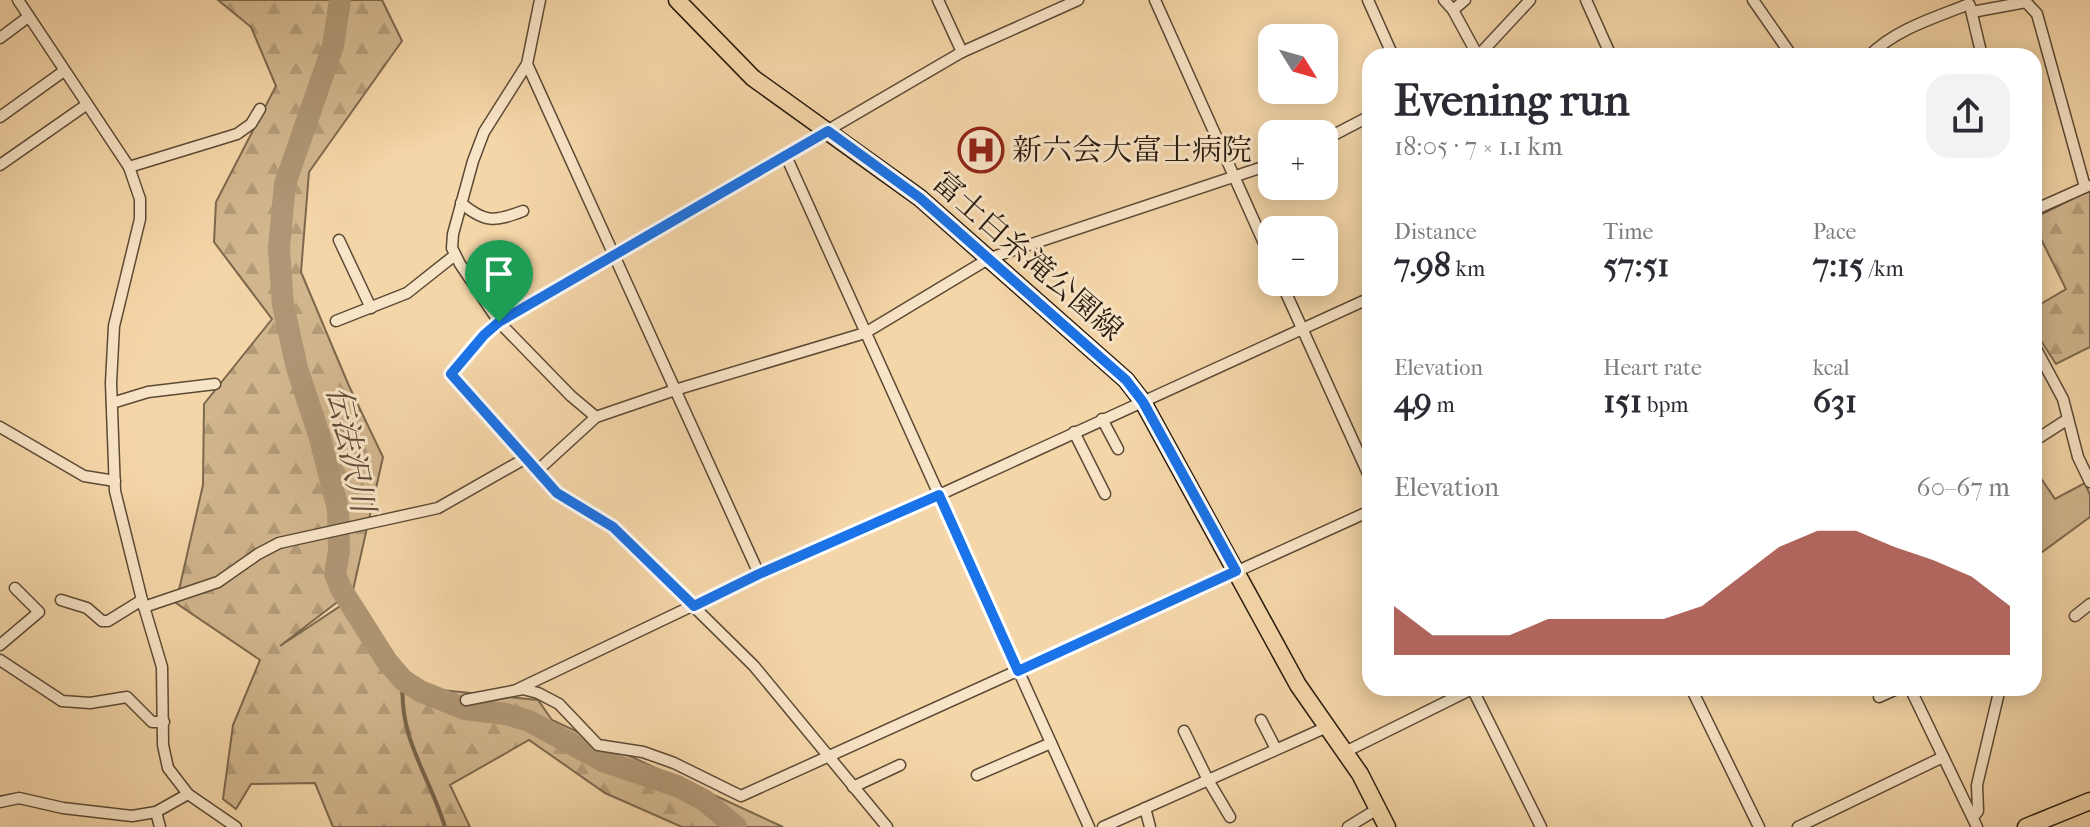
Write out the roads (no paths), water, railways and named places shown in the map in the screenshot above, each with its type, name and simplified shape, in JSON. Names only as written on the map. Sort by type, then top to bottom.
[{"type":"main road","name":"富士白糸滝公園線","points":[[677,0],[753,78],[920,198],[1126,380],[1143,402],[1298,685],[1345,752],[1387,827]]},
{"type":"main road","points":[[2026,827],[2065,820],[2090,801]]},
{"type":"street","points":[[18,0],[129,167],[140,199],[140,219],[114,326],[112,403],[115,481],[143,604],[162,667],[163,745],[168,768],[188,794],[236,827]]},
{"type":"street","points":[[540,0],[527,64],[484,132],[453,234],[455,255],[499,322],[571,396],[596,417]]},
{"type":"street","points":[[938,0],[962,52]]},
{"type":"street","points":[[887,827],[754,666],[613,527],[557,493],[451,374],[499,322],[962,52],[1078,0]]},
{"type":"street","points":[[1155,0],[1258,229]]},
{"type":"street","points":[[1368,0],[1389,48]]},
{"type":"street","points":[[1444,0],[1453,10],[1474,48]]},
{"type":"street","points":[[1453,10],[1465,0]]},
{"type":"street","points":[[1485,48],[1530,0]]},
{"type":"street","points":[[1586,0],[1607,48]]},
{"type":"street","points":[[1753,0],[1786,48]]},
{"type":"street","points":[[1877,48],[1910,28],[1970,6],[2026,2],[2037,14],[2088,186],[2042,206]]},
{"type":"street","points":[[1970,6],[1980,48]]},
{"type":"street","points":[[0,38],[28,17]]},
{"type":"street","points":[[1489,44],[1491,48]]},
{"type":"street","points":[[527,64],[759,574]]},
{"type":"street","points":[[0,117],[64,71]]},
{"type":"street","points":[[0,165],[86,105]]},
{"type":"street","points":[[129,167],[237,134],[251,124],[260,109]]},
{"type":"street","points":[[1338,133],[1362,120]]},
{"type":"street","points":[[786,156],[1089,827]]},
{"type":"street","points":[[537,471],[596,417],[865,333],[990,258],[1258,169]]},
{"type":"street","points":[[461,203],[486,220],[500,220],[523,211]]},
{"type":"street","points":[[339,240],[371,308]]},
{"type":"street","points":[[336,321],[407,293],[455,255]]},
{"type":"street","points":[[1287,296],[1362,460]]},
{"type":"street","points":[[511,692],[759,574],[1362,302]]},
{"type":"street","points":[[2042,360],[2063,399],[2078,457],[2090,482]]},
{"type":"street","points":[[112,403],[148,392],[215,384]]},
{"type":"street","points":[[1102,419],[1118,449]]},
{"type":"street","points":[[2042,436],[2068,419]]},
{"type":"street","points":[[0,427],[84,476],[115,481]]},
{"type":"street","points":[[1074,432],[1105,494]]},
{"type":"street","points":[[61,600],[87,608],[102,621],[108,621],[143,604],[218,582],[279,543],[438,508],[526,458]]},
{"type":"street","points":[[466,700],[523,689],[538,693],[559,704],[598,745],[643,752],[674,763],[741,796],[1362,515]]},
{"type":"street","points":[[0,645],[39,612],[15,588]]},
{"type":"street","points":[[2075,616],[2090,604]]},
{"type":"street","points":[[0,660],[62,701],[90,703],[127,697],[152,722],[164,722]]},
{"type":"street","points":[[1345,752],[1457,696]]},
{"type":"street","points":[[1477,696],[1541,827]]},
{"type":"street","points":[[1695,696],[1759,827]]},
{"type":"street","points":[[1914,696],[1975,822]]},
{"type":"street","points":[[1975,822],[1978,811],[1977,785],[1998,696]]},
{"type":"street","points":[[1261,720],[1276,749]]},
{"type":"street","points":[[1103,827],[1327,727]]},
{"type":"street","points":[[1184,731],[1230,817]]},
{"type":"street","points":[[977,775],[1051,743]]},
{"type":"street","points":[[1798,827],[1943,757]]},
{"type":"street","points":[[853,787],[900,765]]},
{"type":"street","points":[[0,802],[19,798],[63,808],[132,816],[156,812],[188,794]]},
{"type":"street","points":[[1145,808],[1150,827]]},
{"type":"street","points":[[1348,827],[1379,808]]},
{"type":"street","points":[[156,812],[160,827]]},
{"type":"waterway","name":"伝法沢川","points":[[340,0],[333,46],[285,184],[279,248],[283,305],[297,368],[320,438],[338,509],[339,551],[335,574],[341,589],[386,660],[403,680],[420,691],[465,709],[506,714],[529,721],[603,761],[677,786],[704,800],[736,827]]},
{"type":"waterway","points":[[403,680],[405,720],[410,738],[445,827]]},
{"type":"place","name":"新六会大富士病院","points":[[981,150]]}]
